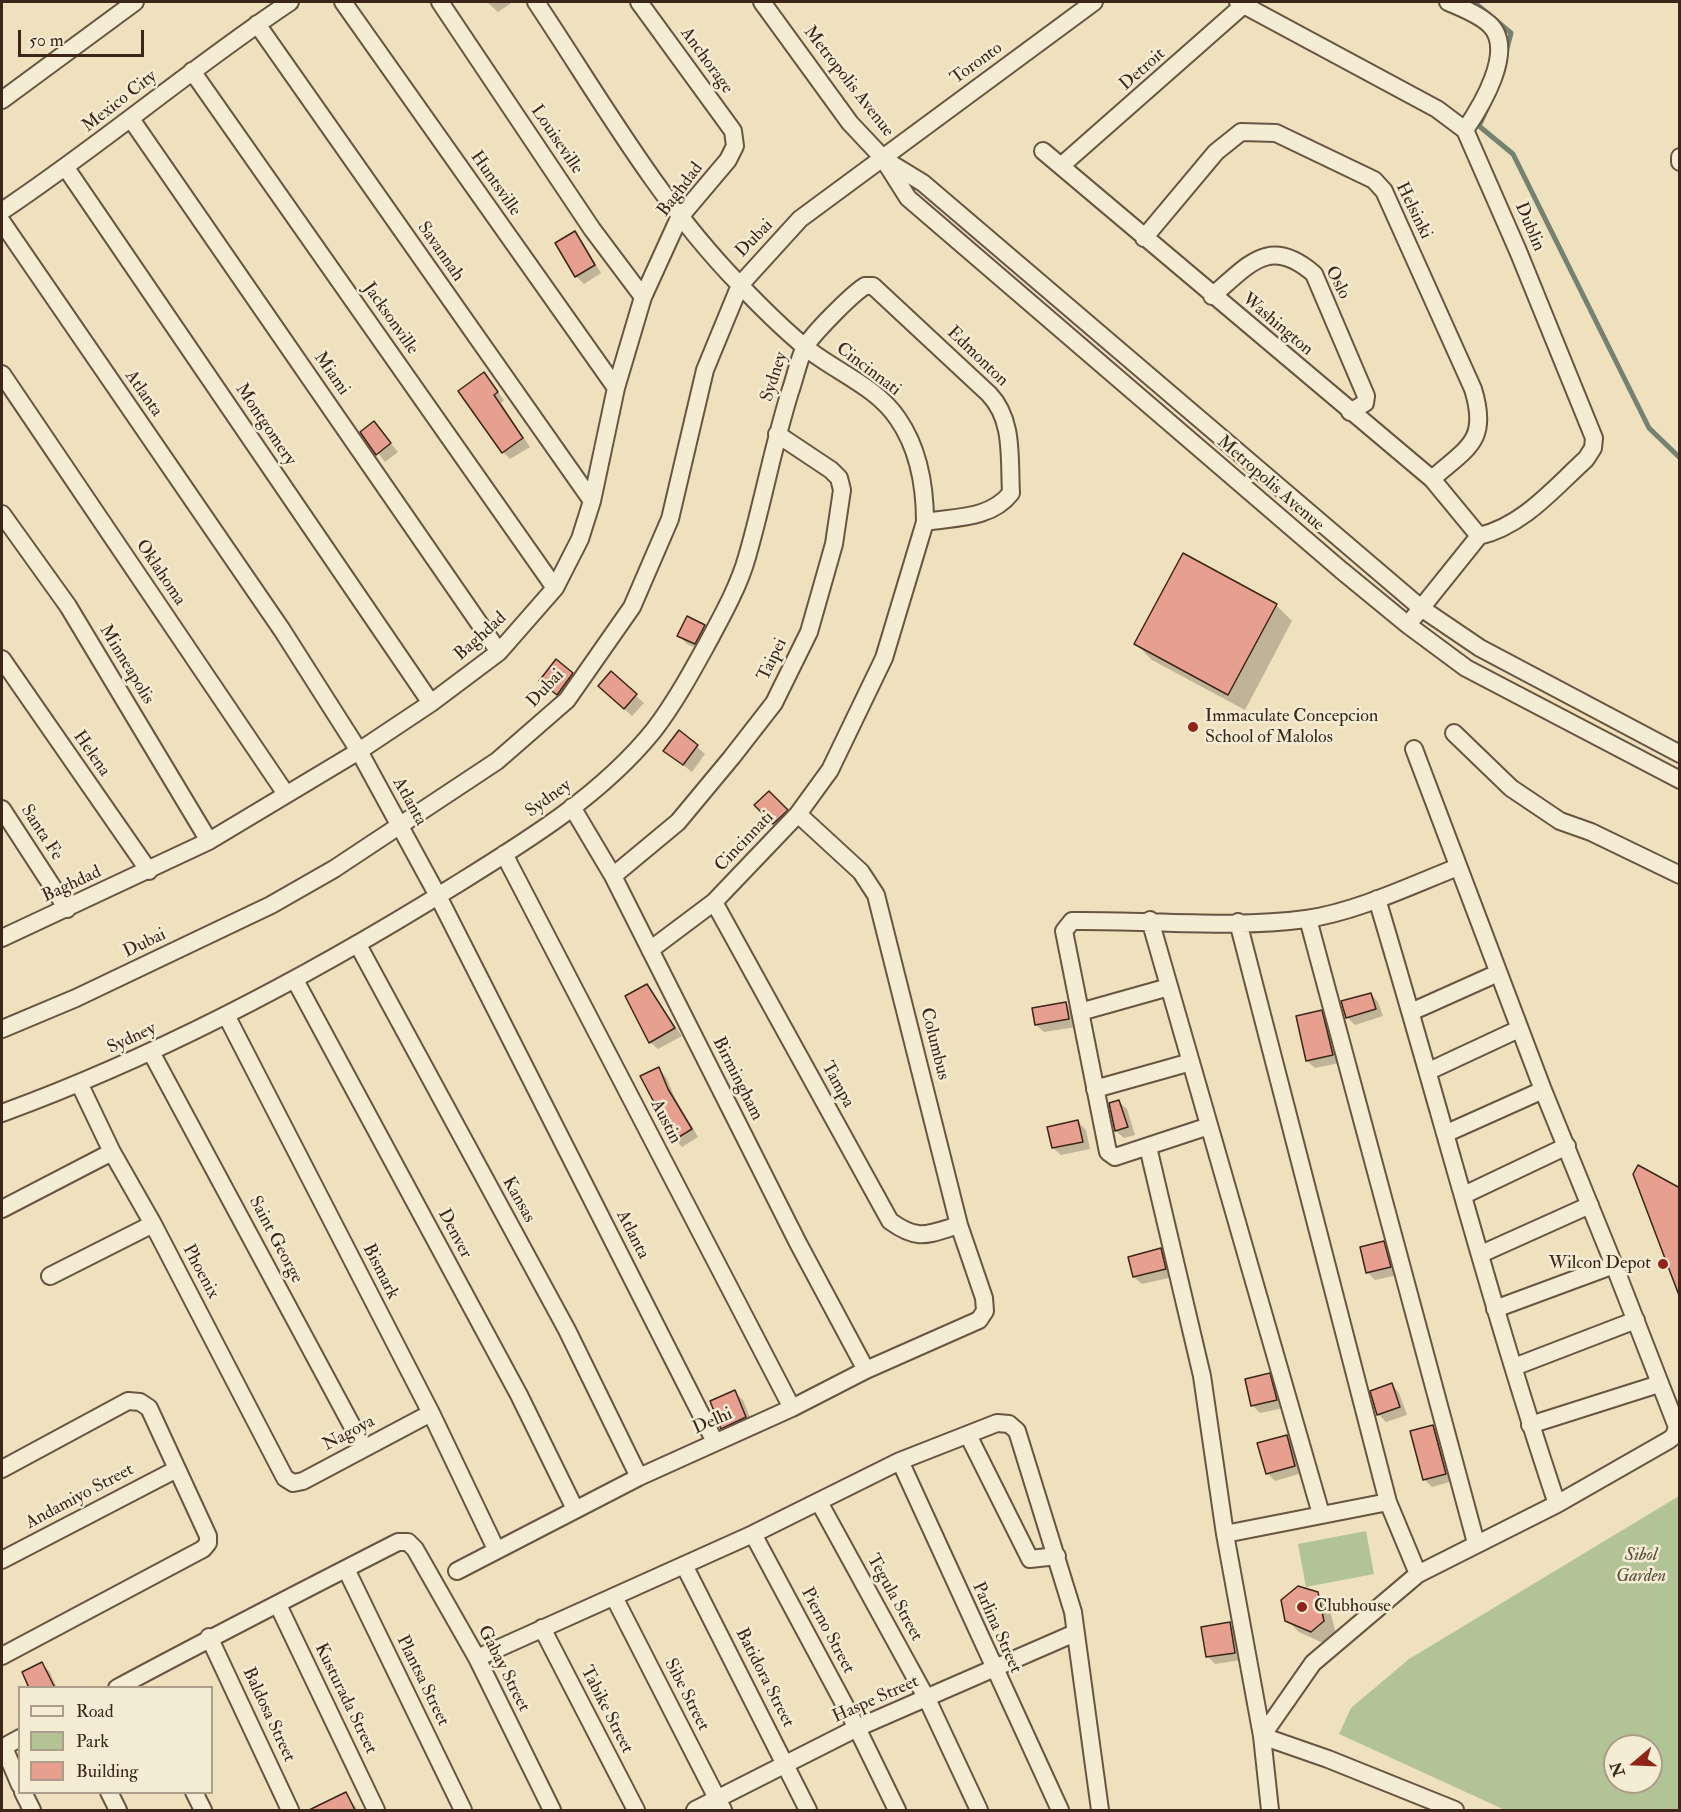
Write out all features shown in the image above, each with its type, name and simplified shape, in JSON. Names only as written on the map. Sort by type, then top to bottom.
[{"type":"street","points":[[2,100],[135,2]]},
{"type":"street","name":"Mexico City","points":[[2,211],[66,168],[192,71],[290,2]]},
{"type":"street","name":"Huntsville","points":[[343,2],[616,388]]},
{"type":"street","name":"Louiseville","points":[[440,2],[585,219],[643,297]]},
{"type":"street","name":"Cincinnati","points":[[536,2],[679,218],[740,285],[805,347],[877,396],[896,416],[911,441],[922,484],[925,522],[903,603],[875,678],[830,770],[798,814],[714,903],[650,950]]},
{"type":"street","name":"Anchorage","points":[[639,2],[733,131],[735,146]]},
{"type":"street","name":"Metropolis Avenue","points":[[762,2],[850,123],[882,157],[908,198],[1341,570],[1408,625],[1466,668],[1680,780]]},
{"type":"street","name":"Toronto","points":[[882,157],[1094,2]]},
{"type":"street","points":[[1448,2],[1490,25],[1497,37],[1497,60],[1488,96],[1465,130]]},
{"type":"street","name":"Dublin","points":[[1243,3],[1437,109],[1465,130],[1518,251],[1594,438],[1593,448],[1586,459],[1519,520],[1501,530],[1479,536]]},
{"type":"street","name":"Detroit","points":[[1062,165],[1243,3]]},
{"type":"street","name":"Savannah","points":[[257,24],[592,501]]},
{"type":"street","name":"Jacksonville","points":[[192,71],[555,588]]},
{"type":"street","name":"Miami","points":[[130,119],[499,652]]},
{"type":"street","name":"Helsinki","points":[[1144,238],[1215,152],[1241,132],[1276,133],[1374,180],[1388,201],[1473,389],[1481,414],[1479,427],[1472,442],[1432,479]]},
{"type":"street","name":"Baghdad","points":[[2,938],[209,841],[359,751],[431,703],[499,652],[555,588],[580,539],[592,501],[616,388],[643,297],[679,218],[728,160],[735,146]]},
{"type":"street","name":"Washington","points":[[1042,151],[1062,165],[1212,297],[1432,479],[1479,536]]},
{"type":"street","name":"Metropolis Avenue","points":[[882,157],[923,183],[1421,608],[1480,648],[1680,754]]},
{"type":"street","name":"Dubai","points":[[2,1029],[76,998],[271,905],[400,826],[497,761],[567,700],[632,607],[670,519],[705,370],[740,285],[800,219],[882,157]]},
{"type":"street","name":"Montgomery","points":[[66,168],[431,703]]},
{"type":"street","name":"Atlanta","points":[[2,222],[282,630],[359,751],[438,896],[715,1442]]},
{"type":"street","name":"Oslo","points":[[1212,297],[1251,263],[1266,255],[1290,258],[1306,267],[1314,274],[1366,396],[1365,403],[1350,412]]},
{"type":"street","name":"Sydney","points":[[2,1113],[80,1085],[295,980],[358,945],[504,854],[592,791],[653,731],[708,642],[746,561],[777,434],[805,347],[858,291],[865,286],[873,286]]},
{"type":"street","name":"Edmonton","points":[[873,286],[989,394],[999,405],[1006,418],[1011,493],[1002,504],[990,511],[925,522]]},
{"type":"street","name":"Oklahoma","points":[[2,374],[286,794]]},
{"type":"street","name":"Taipei","points":[[614,876],[678,822],[732,757],[774,703],[809,632],[834,544],[842,490],[839,478],[831,470],[777,434]]},
{"type":"street","name":"Minneapolis","points":[[2,514],[68,606],[209,841]]},
{"type":"street","points":[[1408,625],[1479,536]]},
{"type":"street","name":"Helena","points":[[2,659],[149,871]]},
{"type":"street","points":[[1454,733],[1511,788],[1560,821],[1591,832],[1680,875]]},
{"type":"street","points":[[1262,1736],[1312,1663],[1418,1574],[1557,1504],[1674,1436],[1677,1427],[1543,1090],[1414,749]]},
{"type":"street","name":"Birmingham","points":[[572,807],[614,876],[798,1243],[866,1370]]},
{"type":"street","name":"Santa Fe","points":[[2,809],[67,909]]},
{"type":"street","name":"Columbus","points":[[798,814],[861,872],[876,895],[959,1225],[984,1298],[985,1311]]},
{"type":"street","name":"Austin","points":[[504,854],[792,1408]]},
{"type":"street","points":[[1209,1125],[1114,1157],[1108,1152],[1064,931],[1066,925],[1072,921],[1238,922],[1308,919],[1377,899],[1458,867]]},
{"type":"street","points":[[1377,899],[1429,1071],[1495,1309],[1557,1504]]},
{"type":"street","name":"Tampa","points":[[714,903],[890,1221],[904,1232],[919,1237],[959,1225]]},
{"type":"street","points":[[1308,919],[1476,1543]]},
{"type":"street","points":[[1150,920],[1322,1514]]},
{"type":"street","points":[[1238,922],[1388,1502],[1418,1574]]},
{"type":"street","name":"Kansas","points":[[358,945],[567,1330],[639,1478]]},
{"type":"street","points":[[1411,1012],[1498,973]]},
{"type":"street","name":"Denver","points":[[295,980],[513,1385],[575,1509]]},
{"type":"street","points":[[1080,1012],[1170,987]]},
{"type":"street","name":"Bismark","points":[[226,1015],[431,1413],[496,1549]]},
{"type":"street","points":[[1429,1071],[1520,1029]]},
{"type":"street","name":"Saint George","points":[[151,1052],[364,1448]]},
{"type":"street","points":[[1095,1089],[1191,1062]]},
{"type":"street","name":"Phoenix","points":[[80,1085],[112,1152],[153,1224],[285,1478]]},
{"type":"street","points":[[1446,1133],[1543,1090]]},
{"type":"street","points":[[1464,1195],[1567,1146]]},
{"type":"street","points":[[1148,1147],[1202,1376],[1226,1534],[1262,1736],[1270,1810]]},
{"type":"street","points":[[2,1209],[112,1152]]},
{"type":"street","points":[[1480,1254],[1590,1205]]},
{"type":"street","points":[[50,1276],[153,1224]]},
{"type":"street","points":[[1495,1309],[1614,1265]]},
{"type":"street","name":"Delhi","points":[[457,1570],[639,1478],[792,1408],[866,1370],[979,1320],[985,1311]]},
{"type":"street","points":[[1514,1367],[1636,1320]]},
{"type":"street","points":[[1530,1425],[1659,1384]]},
{"type":"street","points":[[2,1469],[128,1401],[140,1402],[149,1408],[208,1536],[208,1543],[202,1549],[2,1656]]},
{"type":"street","name":"Nagoya","points":[[285,1478],[293,1483],[303,1481],[431,1413]]},
{"type":"street","points":[[477,1658],[753,1534],[900,1461],[998,1423],[1009,1424],[1017,1431],[1073,1612],[1100,1810]]},
{"type":"street","points":[[968,1435],[1030,1559],[1057,1556]]},
{"type":"street","name":"Parlina Street","points":[[900,1461],[993,1669],[1060,1810]]},
{"type":"street","name":"Andamiyo Street","points":[[2,1560],[177,1469]]},
{"type":"street","name":"Tegula Street","points":[[819,1502],[927,1699],[980,1810]]},
{"type":"street","points":[[1226,1534],[1388,1502]]},
{"type":"street","name":"Pierno Street","points":[[753,1534],[857,1728],[897,1810]]},
{"type":"street","name":"Gabay Street","points":[[346,1569],[398,1542],[408,1542],[415,1549],[477,1658],[552,1810]]},
{"type":"street","name":"Batidora Street","points":[[684,1565],[808,1810]]},
{"type":"street","points":[[124,1686],[139,1682],[209,1637],[278,1605],[346,1569]]},
{"type":"street","name":"Plantsa Street","points":[[346,1569],[463,1810]]},
{"type":"street","name":"Sibe Street","points":[[614,1597],[720,1805]]},
{"type":"street","name":"Kusturada Street","points":[[278,1605],[376,1810]]},
{"type":"street","name":"Tabike Street","points":[[542,1628],[636,1810]]},
{"type":"street","name":"Haspe Street","points":[[695,1810],[720,1805],[787,1765],[857,1728],[1075,1633]]},
{"type":"street","name":"Baldosa Street","points":[[209,1637],[290,1810]]},
{"type":"street","points":[[1262,1736],[1328,1759],[1455,1810]]},
{"type":"street","points":[[18,1739],[9,1744],[5,1750],[18,1780]]},
{"type":"street","points":[[24,1794],[32,1810]]},
{"type":"street","points":[[110,1794],[118,1810]]},
{"type":"street","points":[[195,1794],[202,1810]]},
{"type":"green space","name":"Sibol Garden","points":[[1679,1496],[1679,1810],[1505,1810],[1339,1734],[1351,1708],[1409,1659]]},
{"type":"green space","points":[[1366,1531],[1374,1574],[1306,1587],[1298,1544]]},
{"type":"building","points":[[575,231],[595,265],[575,277],[555,243]]},
{"type":"building","points":[[484,372],[498,392],[494,395],[523,438],[502,453],[458,391]]},
{"type":"building","points":[[374,421],[391,443],[376,455],[360,432]]},
{"type":"building","points":[[1183,553],[1277,604],[1228,695],[1134,644]]},
{"type":"building","points":[[687,616],[705,625],[695,644],[677,636]]},
{"type":"building","points":[[556,659],[573,673],[557,695],[539,681]]},
{"type":"building","points":[[611,671],[637,694],[624,709],[598,686]]},
{"type":"building","points":[[679,730],[698,745],[683,765],[663,751]]},
{"type":"building","points":[[769,791],[788,810],[773,824],[754,805]]},
{"type":"building","points":[[647,984],[675,1028],[649,1043],[625,996]]},
{"type":"building","points":[[1371,993],[1376,1009],[1346,1018],[1341,1001]]},
{"type":"building","points":[[1066,1002],[1069,1019],[1035,1025],[1032,1008]]},
{"type":"building","points":[[1322,1010],[1333,1055],[1306,1061],[1296,1016]]},
{"type":"building","points":[[659,1067],[668,1089],[692,1129],[674,1140],[640,1076]]},
{"type":"building","points":[[1119,1100],[1128,1127],[1115,1131],[1109,1103]]},
{"type":"building","points":[[1078,1120],[1083,1142],[1052,1148],[1047,1127]]},
{"type":"building","points":[[1638,1165],[1680,1188],[1680,1298],[1633,1174]]},
{"type":"building","points":[[1384,1241],[1391,1267],[1366,1273],[1360,1247]]},
{"type":"building","points":[[1161,1248],[1166,1269],[1133,1277],[1128,1257]]},
{"type":"building","points":[[1270,1373],[1277,1400],[1251,1406],[1245,1379]]},
{"type":"building","points":[[1392,1383],[1400,1407],[1377,1415],[1370,1391]]},
{"type":"building","points":[[735,1390],[746,1417],[721,1429],[710,1401]]},
{"type":"building","points":[[1433,1425],[1446,1474],[1423,1480],[1410,1431]]},
{"type":"building","points":[[1287,1435],[1295,1466],[1266,1474],[1257,1443]]},
{"type":"building","name":"Clubhouse","points":[[1298,1586],[1318,1592],[1324,1621],[1311,1632],[1285,1621],[1281,1600]]},
{"type":"building","points":[[1230,1622],[1235,1653],[1206,1657],[1201,1627]]},
{"type":"building","points":[[42,1662],[54,1686],[28,1686],[22,1672]]},
{"type":"building","points":[[346,1792],[355,1810],[309,1810]]},
{"type":"waterway","points":[[1474,2],[1511,33],[1506,52]]},
{"type":"waterway","points":[[1487,109],[1479,126],[1513,154],[1649,428],[1680,458]]},
{"type":"place","name":"Immaculate Concepcion School of Malolos","points":[[1193,727]]},
{"type":"place","name":"Wilcon Depot","points":[[1663,1264]]},
{"type":"place","name":"Clubhouse","points":[[1302,1607]]}]
